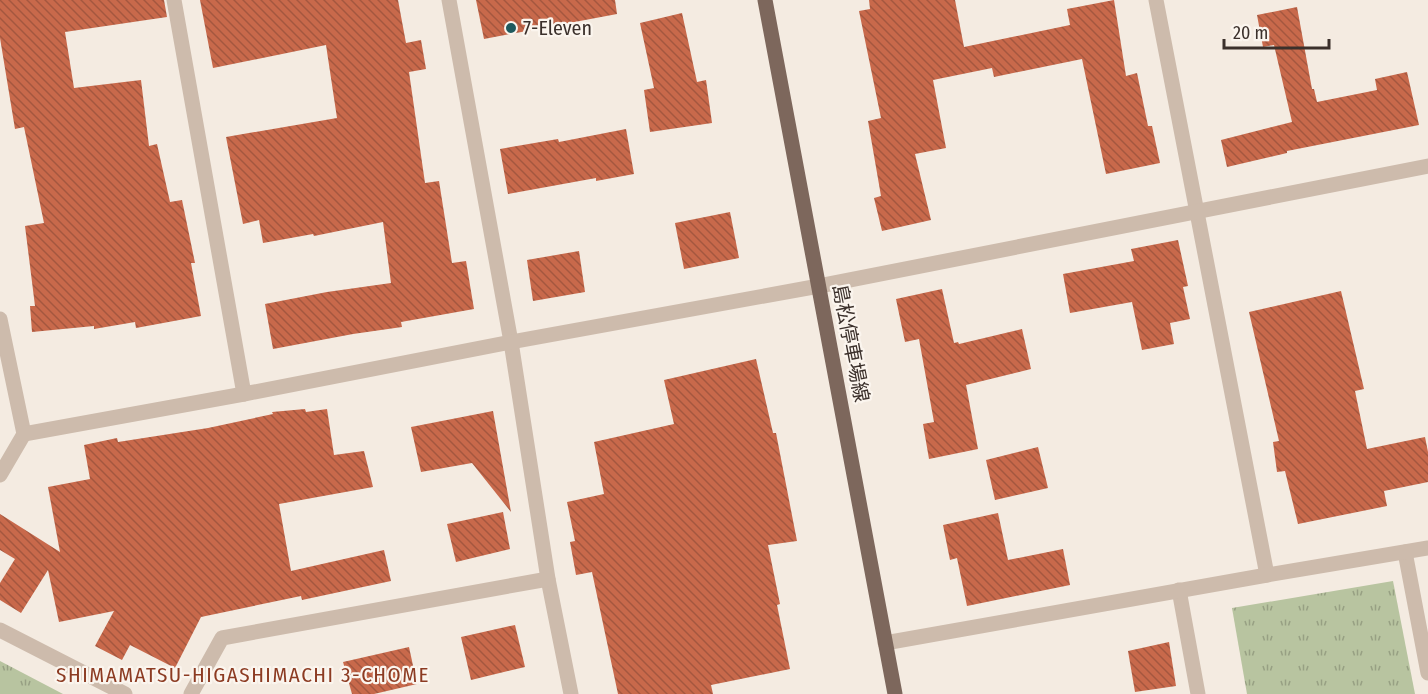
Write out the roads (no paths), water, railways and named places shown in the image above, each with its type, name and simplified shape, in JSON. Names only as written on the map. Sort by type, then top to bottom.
[{"type":"main road","name":"島松停車場線","points":[[765,0],[895,694]]},
{"type":"street","points":[[174,0],[244,394]]},
{"type":"street","points":[[449,0],[511,342],[548,579],[571,694]]},
{"type":"street","points":[[1156,0],[1267,574]]},
{"type":"street","points":[[24,434],[819,286],[1428,166]]},
{"type":"street","points":[[0,319],[24,434],[0,475]]},
{"type":"street","points":[[885,644],[1267,574],[1428,548]]},
{"type":"street","points":[[1405,552],[1428,673]]},
{"type":"street","points":[[191,694],[222,638],[548,579]]},
{"type":"street","points":[[1179,590],[1198,694]]},
{"type":"street","points":[[0,630],[125,694]]},
{"type":"place","name":"7-Eleven","points":[[511,28]]},
{"type":"district","name":"SHIMAMATSU-HIGASHIMACHI 3-CHOME","points":[[243,675]]}]
